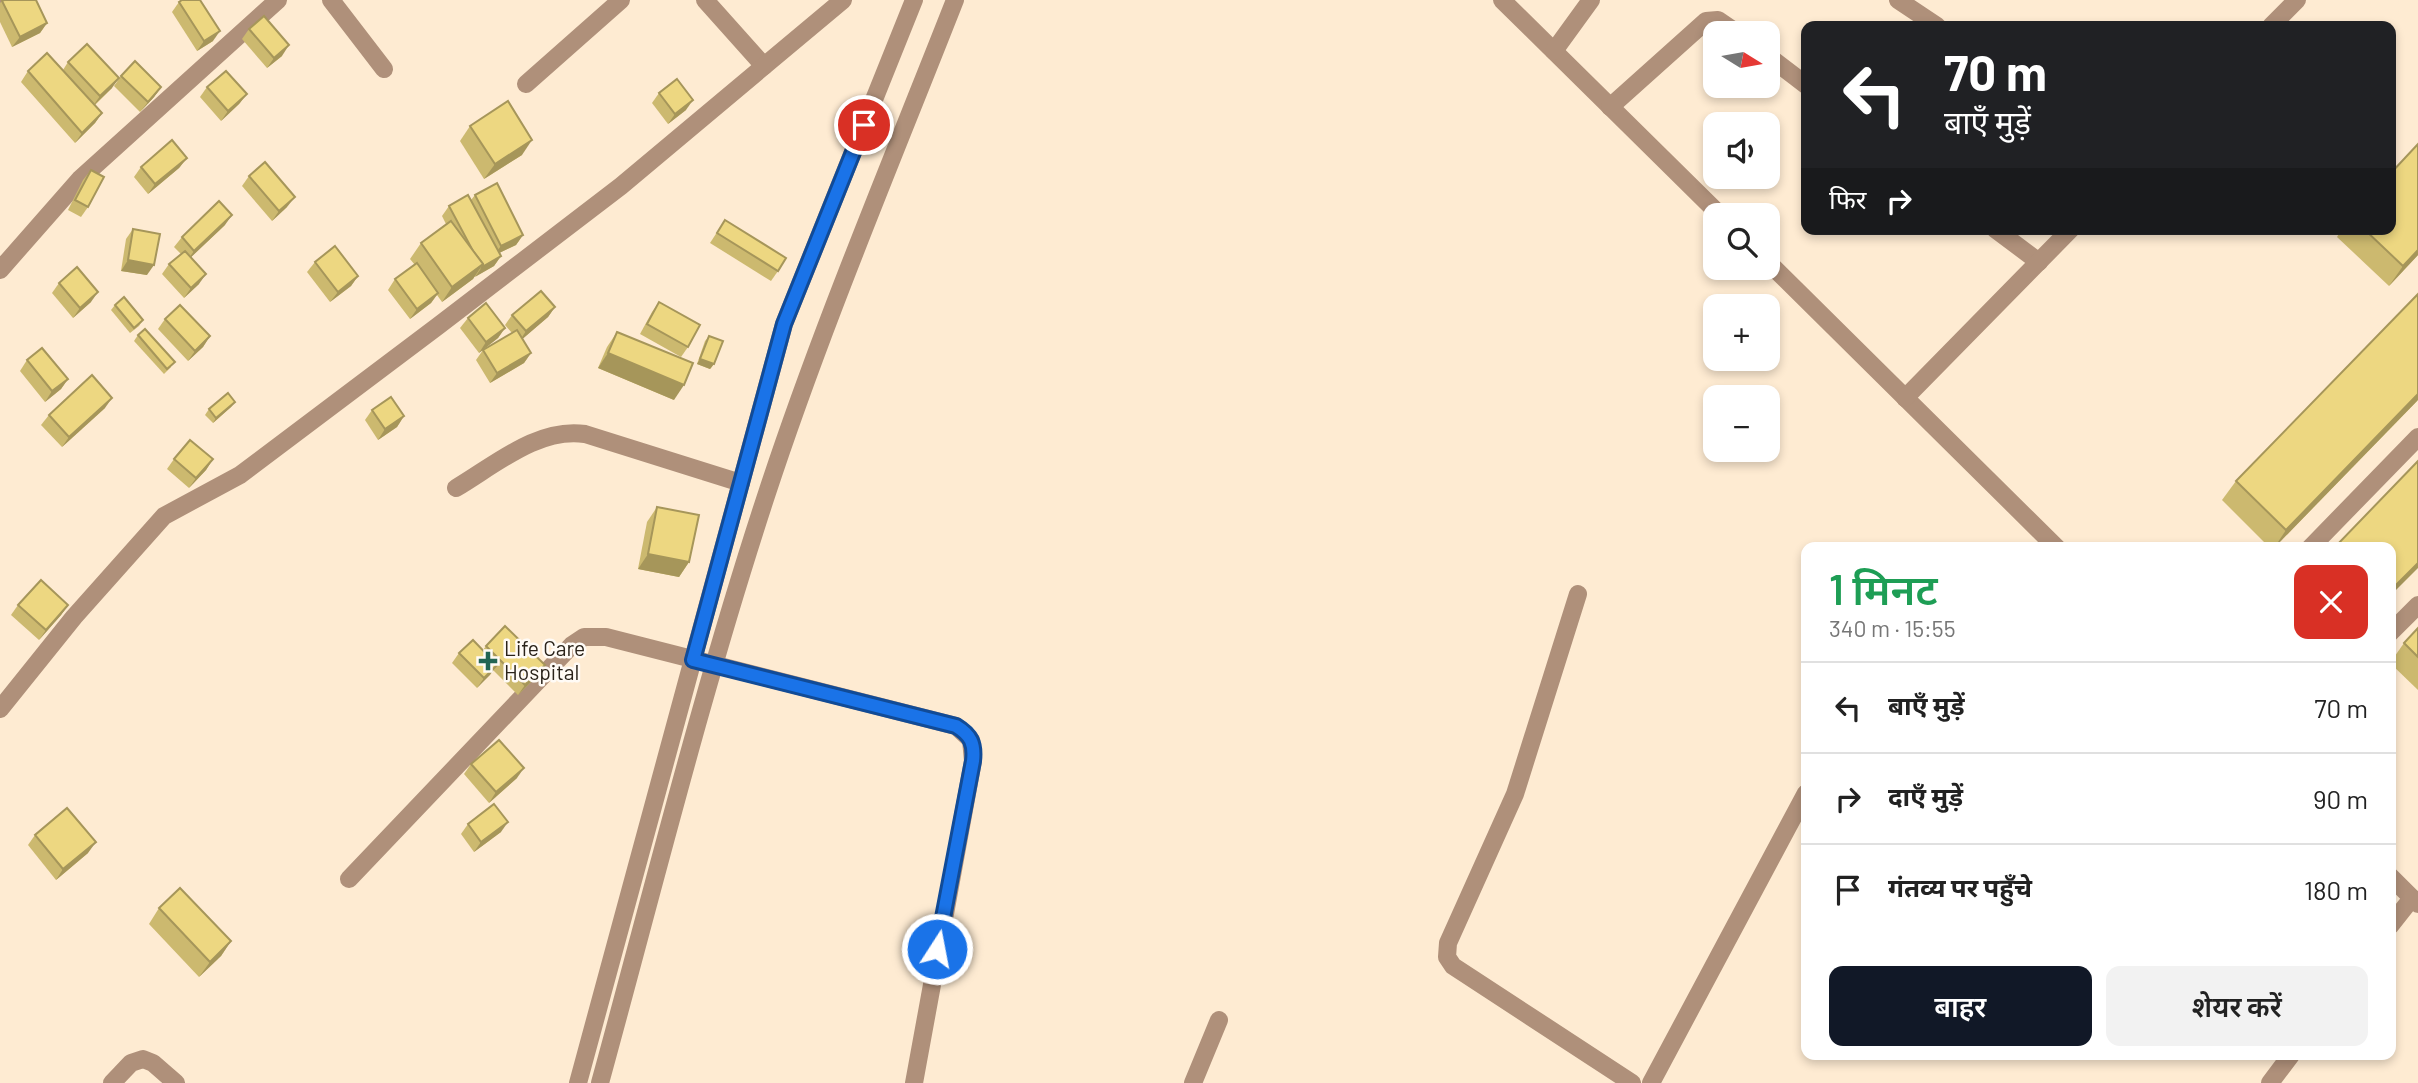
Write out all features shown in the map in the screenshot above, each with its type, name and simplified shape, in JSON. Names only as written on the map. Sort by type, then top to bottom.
[{"type":"street","points":[[0,270],[80,179],[278,0]]},
{"type":"street","points":[[331,0],[384,69]]},
{"type":"street","points":[[526,84],[621,0]]},
{"type":"street","points":[[705,0],[764,66]]},
{"type":"street","points":[[0,709],[74,617],[164,516],[240,475],[438,327],[621,186],[843,0]]},
{"type":"street","points":[[578,1083],[784,324],[914,0]]},
{"type":"street","points":[[600,1083],[714,666],[767,493],[822,336],[955,0]]},
{"type":"street","points":[[1502,0],[1708,203]]},
{"type":"street","points":[[1554,51],[1591,0]]},
{"type":"street","points":[[1898,0],[1930,21]]},
{"type":"street","points":[[2276,21],[2297,0]]},
{"type":"street","points":[[1611,107],[1703,23]]},
{"type":"street","points":[[1780,65],[1801,81]]},
{"type":"street","points":[[2003,235],[2039,262]]},
{"type":"street","points":[[1905,398],[2065,235]]},
{"type":"street","points":[[1780,274],[2051,542]]},
{"type":"street","points":[[456,488],[541,438],[563,432],[585,434],[741,483]]},
{"type":"street","points":[[2316,542],[2418,437]]},
{"type":"street","points":[[1578,594],[1524,770],[1448,943],[1447,957],[1453,966],[1632,1083]]},
{"type":"street","points":[[2396,627],[2418,605]]},
{"type":"street","points":[[349,878],[572,645],[583,637],[606,637],[956,726],[971,740],[973,761],[914,1083]]},
{"type":"street","points":[[1651,1083],[1801,802]]},
{"type":"street","points":[[2396,882],[2415,901],[2396,920]]},
{"type":"street","points":[[1193,1083],[1219,1020]]},
{"type":"street","points":[[112,1083],[131,1063],[143,1059],[153,1063],[176,1083]]},
{"type":"street","points":[[2270,1083],[2287,1060]]},
{"type":"building","points":[[36,0],[47,23],[20,37],[2,1]]},
{"type":"building","points":[[200,0],[220,31],[204,41],[179,2]]},
{"type":"building","points":[[264,16],[289,45],[274,58],[249,29]]},
{"type":"building","points":[[87,44],[119,78],[100,96],[68,62]]},
{"type":"building","points":[[47,53],[102,113],[82,133],[28,71]]},
{"type":"building","points":[[135,61],[161,87],[148,102],[121,76]]},
{"type":"building","points":[[226,71],[247,94],[228,111],[207,87]]},
{"type":"building","points":[[677,79],[693,100],[675,114],[659,93]]},
{"type":"building","points":[[508,101],[532,140],[495,164],[470,126]]},
{"type":"building","points":[[172,140],[187,158],[155,184],[141,167]]},
{"type":"building","points":[[2418,144],[2418,250],[2403,266],[2370,235],[2396,235],[2396,168]]},
{"type":"building","points":[[265,162],[295,197],[279,211],[249,176]]},
{"type":"building","points":[[91,170],[104,177],[88,207],[75,200]]},
{"type":"building","points":[[497,183],[523,235],[501,246],[475,195]]},
{"type":"building","points":[[468,195],[501,256],[482,267],[483,264],[449,206]]},
{"type":"building","points":[[219,201],[232,215],[194,251],[182,237]]},
{"type":"building","points":[[725,220],[786,258],[778,271],[717,233]]},
{"type":"building","points":[[451,221],[483,264],[452,287],[421,243]]},
{"type":"building","points":[[133,229],[160,234],[154,265],[128,260]]},
{"type":"building","points":[[335,246],[358,276],[338,292],[315,262]]},
{"type":"building","points":[[185,251],[206,274],[191,288],[169,264]]},
{"type":"building","points":[[417,263],[438,293],[417,309],[395,279]]},
{"type":"building","points":[[77,267],[98,292],[80,308],[59,283]]},
{"type":"building","points":[[541,291],[555,307],[526,331],[512,315]]},
{"type":"building","points":[[2418,294],[2418,394],[2286,530],[2236,481]]},
{"type":"building","points":[[124,297],[143,320],[134,328],[115,305]]},
{"type":"building","points":[[659,302],[700,325],[688,347],[647,324]]},
{"type":"building","points":[[486,303],[505,328],[486,342],[468,318]]},
{"type":"building","points":[[180,305],[210,336],[195,351],[165,319]]},
{"type":"building","points":[[145,329],[175,362],[167,369],[138,335]]},
{"type":"building","points":[[517,330],[531,353],[497,373],[483,350]]},
{"type":"building","points":[[617,332],[693,363],[684,385],[608,353]]},
{"type":"building","points":[[709,336],[723,341],[714,364],[700,359]]},
{"type":"building","points":[[42,348],[68,379],[52,391],[27,360]]},
{"type":"building","points":[[92,375],[112,398],[69,437],[49,415]]},
{"type":"building","points":[[228,393],[235,402],[216,418],[209,409]]},
{"type":"building","points":[[391,397],[404,416],[385,429],[372,410]]},
{"type":"building","points":[[190,440],[213,459],[196,478],[174,459]]},
{"type":"building","points":[[2418,461],[2418,563],[2396,585],[2396,542],[2340,542]]},
{"type":"building","points":[[657,507],[699,515],[689,562],[648,554]]},
{"type":"building","points":[[41,580],[68,605],[46,630],[18,605]]},
{"type":"building","points":[[505,626],[545,665],[525,685],[486,646]]},
{"type":"building","points":[[2418,628],[2418,657],[2404,643]]},
{"type":"building","points":[[473,640],[497,665],[484,678],[459,653]]},
{"type":"building","points":[[499,740],[524,768],[496,792],[471,764]]},
{"type":"building","points":[[494,804],[508,822],[481,842],[468,824]]},
{"type":"building","points":[[67,808],[96,842],[63,869],[35,835]]},
{"type":"building","points":[[180,888],[231,941],[210,962],[159,908]]},
{"type":"place","name":"Life Care Hospital","points":[[488,661]]},
{"type":"route","points":[[864,125],[784,324],[693,660],[956,726],[965,732],[974,750],[973,761],[937,949]]}]
